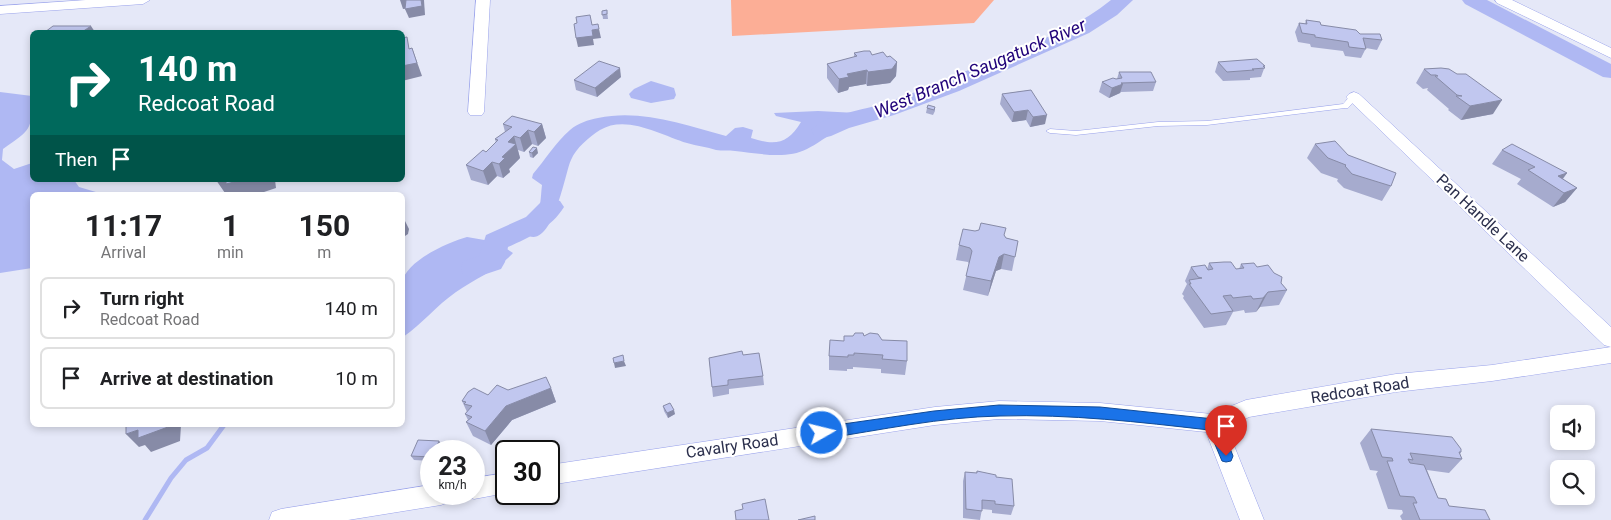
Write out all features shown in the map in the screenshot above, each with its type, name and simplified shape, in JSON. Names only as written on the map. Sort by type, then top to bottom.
[{"type":"street","points":[[0,10],[142,0]]},
{"type":"street","points":[[476,112],[484,0]]},
{"type":"street","points":[[1502,0],[1611,54]]},
{"type":"street","name":"Pan Handle Lane","points":[[1354,98],[1611,339]]},
{"type":"street","name":"Redcoat Road","points":[[1214,424],[1246,409],[1396,383],[1492,373],[1611,355]]},
{"type":"street","name":"Cavalry Road","points":[[560,474],[653,458],[925,418],[999,410],[1100,412],[1214,424]]},
{"type":"street","points":[[1214,424],[1252,520]]},
{"type":"street","points":[[281,520],[420,497]]},
{"type":"lane","points":[[1050,131],[1076,133],[1158,124],[1233,120],[1345,106],[1354,98]]},
{"type":"shaded area","points":[[731,0],[994,0],[974,23],[732,36]]},
{"type":"water","points":[[651,81],[674,88],[676,95],[674,99],[651,103],[631,98],[629,94],[634,89]]},
{"type":"water","points":[[0,92],[30,96],[30,123],[28,128],[3,149],[2,160],[14,169],[30,164],[30,182],[75,182],[79,187],[96,192],[30,192],[30,268],[0,273]]},
{"type":"water","points":[[818,111],[857,113],[860,122],[838,130],[807,149],[781,155],[716,150],[687,143],[632,125],[621,124],[600,130],[579,147],[573,156],[550,223],[542,233],[534,237],[524,233],[525,227],[535,219],[540,203],[542,185],[532,178],[533,174],[565,135],[583,122],[598,118],[631,115],[679,123],[726,136],[735,128],[743,127],[753,130],[751,138],[774,142],[786,139],[801,122],[776,116],[774,113]]},
{"type":"water","points":[[467,237],[496,242],[513,253],[486,274],[449,297],[405,335],[405,275],[419,260],[450,243]]},
{"type":"building","points":[[406,0],[421,0],[422,6],[405,9]]},
{"type":"building","points":[[607,10],[607,14],[602,15],[602,11]]},
{"type":"building","points":[[590,15],[592,25],[598,24],[599,29],[592,30],[593,36],[576,38],[574,24],[577,23],[576,17]]},
{"type":"building","points":[[1306,20],[1320,22],[1321,25],[1356,30],[1360,34],[1380,34],[1382,40],[1363,38],[1366,49],[1349,47],[1348,42],[1302,33],[1299,23],[1307,24]]},
{"type":"building","points":[[53,26],[91,26],[85,30],[48,30]]},
{"type":"building","points":[[405,37],[407,37],[409,49],[412,48],[417,63],[405,65]]},
{"type":"building","points":[[870,51],[872,55],[883,52],[887,57],[890,56],[897,62],[892,69],[868,72],[867,70],[847,74],[849,77],[839,79],[827,64],[857,56],[854,53]]},
{"type":"building","points":[[1257,59],[1265,68],[1227,72],[1218,62]]},
{"type":"building","points":[[599,61],[620,68],[595,88],[574,80]]},
{"type":"building","points":[[1424,69],[1449,69],[1457,74],[1466,74],[1502,100],[1470,106],[1456,96],[1462,96],[1457,95],[1435,76],[1438,76],[1431,75]]},
{"type":"building","points":[[1119,72],[1151,72],[1156,82],[1121,83],[1123,84],[1112,88],[1102,82],[1113,78],[1122,78]]},
{"type":"building","points":[[1031,90],[1047,115],[1033,117],[1028,110],[1014,112],[1002,94]]},
{"type":"building","points":[[928,105],[935,107],[934,110],[927,108]]},
{"type":"building","points":[[512,116],[542,124],[534,132],[528,130],[520,138],[514,136],[508,142],[516,144],[502,157],[505,158],[499,164],[492,162],[483,171],[466,165],[483,150],[486,152],[498,140],[495,139],[512,127],[503,124]]},
{"type":"building","points":[[1335,141],[1348,155],[1396,173],[1391,186],[1352,174],[1346,165],[1328,158],[1315,144]]},
{"type":"building","points":[[1512,144],[1567,173],[1558,176],[1577,188],[1564,193],[1528,170],[1535,167],[1502,150]]},
{"type":"building","points":[[533,147],[537,148],[532,153],[529,152]]},
{"type":"building","points":[[981,223],[1006,228],[1004,235],[1006,238],[1018,241],[1015,257],[1004,254],[999,257],[991,281],[966,276],[972,251],[970,248],[959,245],[963,229],[979,230]]},
{"type":"building","points":[[1231,262],[1236,269],[1244,268],[1241,264],[1254,263],[1257,267],[1268,265],[1274,273],[1282,277],[1281,283],[1287,290],[1268,292],[1263,298],[1253,299],[1251,296],[1233,298],[1231,295],[1223,296],[1233,311],[1211,314],[1189,284],[1191,284],[1189,280],[1202,278],[1198,277],[1191,267],[1205,265],[1208,270],[1213,269],[1209,263]]},
{"type":"building","points":[[855,333],[863,333],[864,336],[870,333],[878,334],[882,340],[907,341],[907,361],[882,359],[883,355],[854,353],[854,355],[848,355],[848,357],[829,356],[830,340],[844,341],[844,336],[853,336]]},
{"type":"building","points":[[742,351],[743,355],[759,353],[763,376],[728,380],[728,385],[712,387],[709,358]]},
{"type":"building","points":[[623,355],[624,361],[614,363],[613,358]]},
{"type":"building","points":[[546,377],[551,388],[506,406],[485,431],[466,422],[472,417],[465,414],[472,406],[464,404],[466,402],[462,401],[468,392],[474,388],[488,395],[497,385],[508,390]]},
{"type":"building","points":[[670,403],[674,410],[667,413],[663,406]]},
{"type":"building","points":[[126,427],[168,427],[138,438],[138,430],[126,434]]},
{"type":"building","points":[[1371,429],[1452,437],[1461,449],[1461,452],[1459,452],[1462,459],[1410,453],[1413,460],[1408,459],[1410,463],[1424,465],[1438,498],[1446,499],[1449,506],[1485,510],[1490,520],[1420,520],[1413,503],[1417,503],[1414,497],[1400,496],[1387,461],[1393,461],[1392,458],[1382,457]]},
{"type":"building","points":[[418,440],[420,440],[420,456],[411,456]]},
{"type":"building","points":[[977,471],[996,475],[996,477],[1012,479],[1014,506],[995,504],[995,501],[982,500],[982,511],[966,509],[965,472],[977,473]]},
{"type":"building","points":[[765,499],[769,520],[736,520],[735,511],[743,509],[742,504]]},
{"type":"building","points":[[815,516],[815,520],[798,520]]},
{"type":"waterway","name":"West Branch Saugatuck River","points":[[823,131],[841,123],[923,97],[1051,43],[1096,20],[1123,0]]},
{"type":"waterway","points":[[1472,0],[1611,72]]},
{"type":"waterway","name":"West Branch Saugatuck River","points":[[474,268],[491,262],[496,242],[535,223],[551,207]]},
{"type":"waterway","points":[[145,520],[171,478],[186,460],[207,448],[223,427]]},
{"type":"route","points":[[822,433],[934,416],[999,410],[1100,412],[1214,424],[1226,456]]}]
